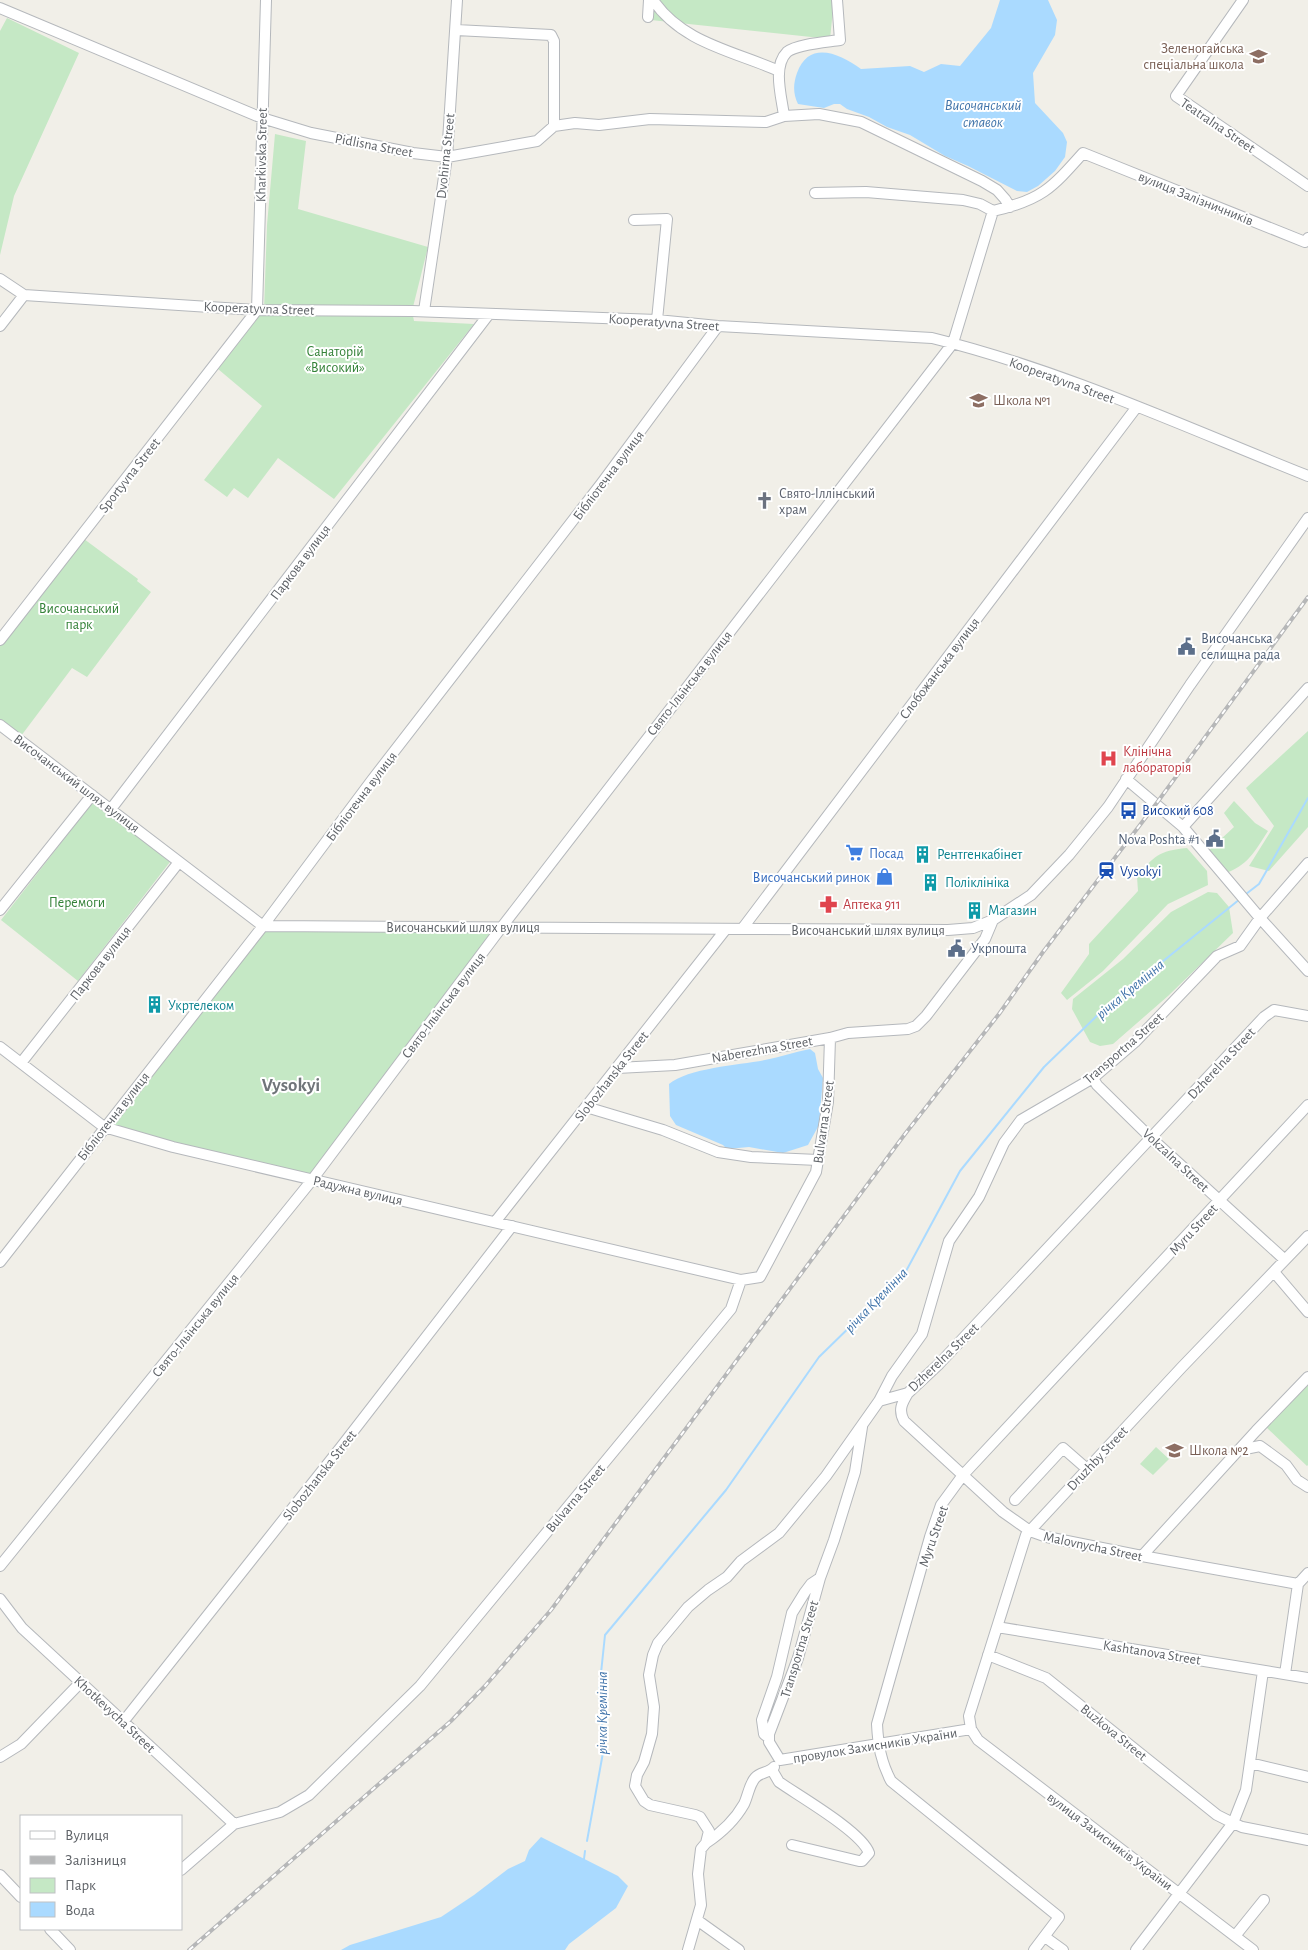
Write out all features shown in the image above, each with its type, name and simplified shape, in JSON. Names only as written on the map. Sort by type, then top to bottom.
[{"type":"street","name":"Kharkivska Street","points":[[257,310],[266,0]]},
{"type":"street","name":"Dvohirna Street","points":[[424,311],[447,157],[457,0]]},
{"type":"street","points":[[648,17],[651,0]]},
{"type":"street","points":[[651,0],[662,14],[678,28],[720,49],[779,71]]},
{"type":"street","points":[[784,116],[779,71],[788,52],[803,46],[840,40],[837,0]]},
{"type":"street","name":"Teatralna Street","points":[[1243,0],[1176,96],[1308,186]]},
{"type":"street","name":"Pidlisna Street","points":[[0,8],[262,118],[310,133],[414,153],[447,157],[537,141],[554,126]]},
{"type":"street","points":[[456,30],[552,35],[554,41],[554,126],[575,123],[599,125],[650,119],[766,122],[784,116],[819,114],[860,122],[982,181],[997,190],[1010,207],[993,211],[980,204],[963,200],[866,192],[815,193]]},
{"type":"street","name":"вулиця Залізничників","points":[[1010,207],[1035,198],[1055,184],[1083,153],[1305,242],[1308,238]]},
{"type":"street","points":[[953,343],[993,211]]},
{"type":"street","points":[[634,220],[667,219],[657,320]]},
{"type":"street","points":[[0,279],[24,295],[0,326]]},
{"type":"street","name":"Kooperatyvna Street","points":[[24,295],[257,310],[424,311],[657,320],[718,326],[932,338],[1037,368],[1308,476]]},
{"type":"street","name":"Sportyvna Street","points":[[0,640],[257,310]]},
{"type":"street","name":"Паркова вулиця","points":[[111,810],[488,314]]},
{"type":"street","name":"Бібліотечна вулиця","points":[[0,1262],[263,926],[372,780],[601,484],[718,326]]},
{"type":"street","name":"Свято-Ільїнська вулиця","points":[[0,1566],[312,1180],[501,928],[953,343]]},
{"type":"street","name":"Слобожанська вулиця","points":[[742,929],[1136,408]]},
{"type":"street","name":"Височанський шлях вулиця","points":[[0,725],[263,926],[948,930],[972,928],[993,920],[1031,895],[1069,855],[1108,807],[1308,518]]},
{"type":"street","points":[[1183,827],[1308,688]]},
{"type":"street","points":[[1126,779],[1183,827],[1260,918],[1308,971]]},
{"type":"street","points":[[0,910],[92,795]]},
{"type":"street","name":"Паркова вулиця","points":[[20,1063],[179,862]]},
{"type":"street","name":"Transportna Street","points":[[879,1401],[892,1376],[922,1334],[949,1241],[979,1197],[1004,1143],[1021,1120],[1093,1078],[1134,1042],[1217,956],[1240,946],[1260,918],[1308,863]]},
{"type":"street","name":"Naberezhna Street","points":[[617,1068],[675,1065],[830,1038],[848,1033],[908,1029],[916,1026],[926,1016],[985,939],[993,920]]},
{"type":"street","name":"Slobozhanska Street","points":[[495,1222],[726,929]]},
{"type":"street","name":"Dzherelna Street","points":[[879,1401],[908,1393],[939,1364],[1264,1016],[1274,1010],[1308,1016]]},
{"type":"street","name":"Bulvarna Street","points":[[182,1869],[234,1824],[280,1812],[309,1796],[420,1686],[731,1309],[741,1280],[760,1277],[816,1172],[828,1102],[830,1038]]},
{"type":"street","name":"Радужна вулиця","points":[[0,1047],[104,1127],[173,1147],[741,1280]]},
{"type":"street","name":"Vokzalna Street","points":[[1093,1078],[1097,1085],[1151,1138],[1284,1260]]},
{"type":"street","name":"Myru Street","points":[[1034,1950],[1059,1917],[891,1781],[883,1767],[878,1744],[877,1724],[930,1536],[941,1505],[963,1475],[1308,1105]]},
{"type":"street","points":[[586,1107],[663,1130],[718,1152],[751,1157],[818,1160]]},
{"type":"street","name":"Slobozhanska Street","points":[[123,1722],[341,1447],[512,1226]]},
{"type":"street","name":"Druzhby Street","points":[[971,1729],[970,1716],[996,1626],[1022,1544],[1030,1531],[1284,1260],[1307,1240]]},
{"type":"street","points":[[1274,1272],[1308,1312]]},
{"type":"street","points":[[1142,1556],[1308,1377]]},
{"type":"street","name":"Malovnycha Street","points":[[908,1393],[902,1404],[901,1416],[904,1421],[1002,1512],[1030,1531],[1048,1537],[1142,1556],[1298,1584]]},
{"type":"street","points":[[706,1843],[709,1831],[696,1814],[650,1805],[644,1801],[635,1786],[637,1775],[644,1762],[652,1734],[654,1707],[649,1675],[653,1654],[658,1643],[688,1607],[727,1576],[741,1561],[779,1533],[826,1476],[879,1401]]},
{"type":"street","name":"Transportna Street","points":[[769,1738],[798,1658],[820,1578],[856,1472],[863,1423]]},
{"type":"street","points":[[1240,1450],[1260,1446],[1286,1465],[1297,1480],[1308,1487]]},
{"type":"street","points":[[1015,1500],[1062,1448],[1087,1468]]},
{"type":"street","points":[[1285,1674],[1298,1584],[1308,1572]]},
{"type":"street","points":[[688,1950],[701,1905],[698,1874],[701,1849],[735,1818],[744,1803],[754,1779],[758,1775],[772,1770],[780,1760],[768,1742],[769,1738],[764,1734],[762,1720],[777,1677],[792,1613],[804,1592],[820,1578]]},
{"type":"street","name":"Khotkevycha Street","points":[[0,1599],[22,1628],[234,1824]]},
{"type":"street","name":"Kashtanova Street","points":[[996,1626],[1308,1678]]},
{"type":"street","name":"Buzkova Street","points":[[988,1655],[1046,1678],[1218,1815],[1242,1827],[1308,1840]]},
{"type":"street","points":[[1136,1950],[1233,1823],[1246,1790],[1263,1671]]},
{"type":"street","points":[[0,1757],[21,1744],[81,1682]]},
{"type":"street","name":"провулок Захисників України","points":[[780,1760],[971,1729]]},
{"type":"street","name":"вулиця Захисників України","points":[[971,1729],[978,1740],[1253,1950]]},
{"type":"street","points":[[1250,1764],[1308,1777]]},
{"type":"street","points":[[772,1770],[779,1782],[853,1833],[870,1853],[859,1861],[792,1845]]},
{"type":"street","points":[[0,1874],[20,1897]]},
{"type":"street","points":[[1235,1936],[1264,1900]]},
{"type":"street","points":[[697,1920],[739,1950]]},
{"type":"street","points":[[51,1930],[70,1950]]},
{"type":"street","points":[[1044,1936],[1063,1950]]},
{"type":"green space","points":[[652,0],[834,0],[830,39],[651,20]]},
{"type":"green space","points":[[7,18],[79,53],[14,196],[0,255],[0,31]]},
{"type":"green space","name":"Санаторій «Високий»","points":[[275,134],[306,141],[298,209],[428,247],[412,311],[414,321],[474,324],[334,499],[278,458],[248,498],[234,488],[227,497],[204,480],[262,406],[218,369],[264,310],[267,225]]},
{"type":"green space","name":"Височанський парк","points":[[84,539],[138,579],[137,581],[151,592],[87,677],[72,668],[21,736],[0,719],[0,644]]},
{"type":"green space","points":[[1308,731],[1308,827],[1269,871],[1249,866],[1274,826],[1246,788]]},
{"type":"green space","name":"Перемоги","points":[[96,798],[173,858],[78,981],[1,920]]},
{"type":"green space","points":[[1234,801],[1255,823],[1268,831],[1245,862],[1232,871],[1223,874],[1207,852],[1234,827],[1224,813]]},
{"type":"green space","points":[[1187,848],[1207,871],[1208,885],[1168,904],[1103,971],[1067,1000],[1061,993],[1089,954],[1089,944],[1138,891],[1137,877],[1153,859],[1163,853]]},
{"type":"green space","points":[[1208,892],[1217,893],[1229,907],[1233,933],[1168,996],[1113,1044],[1100,1046],[1090,1042],[1072,1009],[1073,999],[1123,959],[1171,912]]},
{"type":"green space","points":[[263,926],[501,928],[312,1180],[104,1127]]},
{"type":"green space","points":[[1308,1385],[1308,1465],[1307,1466],[1266,1427]]},
{"type":"green space","points":[[1156,1447],[1169,1459],[1153,1475],[1140,1464]]},
{"type":"water","name":"Височанський ставок","points":[[1000,0],[1048,0],[1057,20],[1055,35],[1033,73],[1035,103],[1063,133],[1067,142],[1065,157],[1055,171],[1038,186],[1027,192],[1017,191],[945,156],[910,135],[887,127],[840,104],[824,108],[798,104],[794,89],[797,73],[802,63],[809,56],[817,53],[825,53],[843,58],[861,69],[910,66],[924,72],[941,64],[960,66],[991,28]]},
{"type":"water","points":[[810,1049],[815,1053],[818,1069],[823,1078],[819,1125],[808,1145],[783,1153],[749,1147],[727,1149],[723,1145],[676,1125],[670,1116],[669,1084],[688,1074],[765,1060]]},
{"type":"water","points":[[541,1837],[618,1876],[628,1886],[616,1908],[569,1944],[565,1950],[341,1950],[350,1945],[441,1917],[508,1869],[525,1861],[529,1850]]},
{"type":"waterway","name":"річка Кремінна","points":[[1246,894],[1259,884],[1308,798]]},
{"type":"waterway","name":"річка Кремінна","points":[[587,1841],[604,1747],[599,1692],[605,1635],[726,1490],[819,1357],[905,1273],[960,1171],[1044,1067],[1105,1008],[1240,899]]},
{"type":"waterway","name":"річка Кремінна","points":[[584,1859],[585,1851]]},
{"type":"railway","points":[[189,1950],[451,1721],[485,1686],[551,1610],[905,1134],[999,1014],[1043,952],[1156,804],[1308,597]]},
{"type":"place","name":"Зеленогайська спеціальна школа","points":[[1258,56]]},
{"type":"place","name":"Школа №1","points":[[979,400]]},
{"type":"place","name":"Свято-Іллінський храм","points":[[765,501]]},
{"type":"place","name":"Височанська селищна рада","points":[[1187,646]]},
{"type":"place","name":"Клінічна лабораторія","points":[[1109,759]]},
{"type":"place","name":"Високий 608","points":[[1128,810]]},
{"type":"place","name":"Nova Poshta #1","points":[[1214,839]]},
{"type":"place","name":"Посад","points":[[855,853]]},
{"type":"place","name":"Рентгенкабінет","points":[[923,854]]},
{"type":"place","name":"Vysokyi","points":[[1106,871]]},
{"type":"place","name":"Височанський ринок","points":[[884,877]]},
{"type":"place","name":"Поліклініка","points":[[931,882]]},
{"type":"place","name":"Аптека 911","points":[[829,904]]},
{"type":"place","name":"Магазин","points":[[974,910]]},
{"type":"place","name":"Укрпошта","points":[[957,948]]},
{"type":"place","name":"Укртелеком","points":[[154,1005]]},
{"type":"place","name":"Школа №2","points":[[1175,1450]]},
{"type":"district","name":"Vysokyi","points":[[291,1084]]}]
